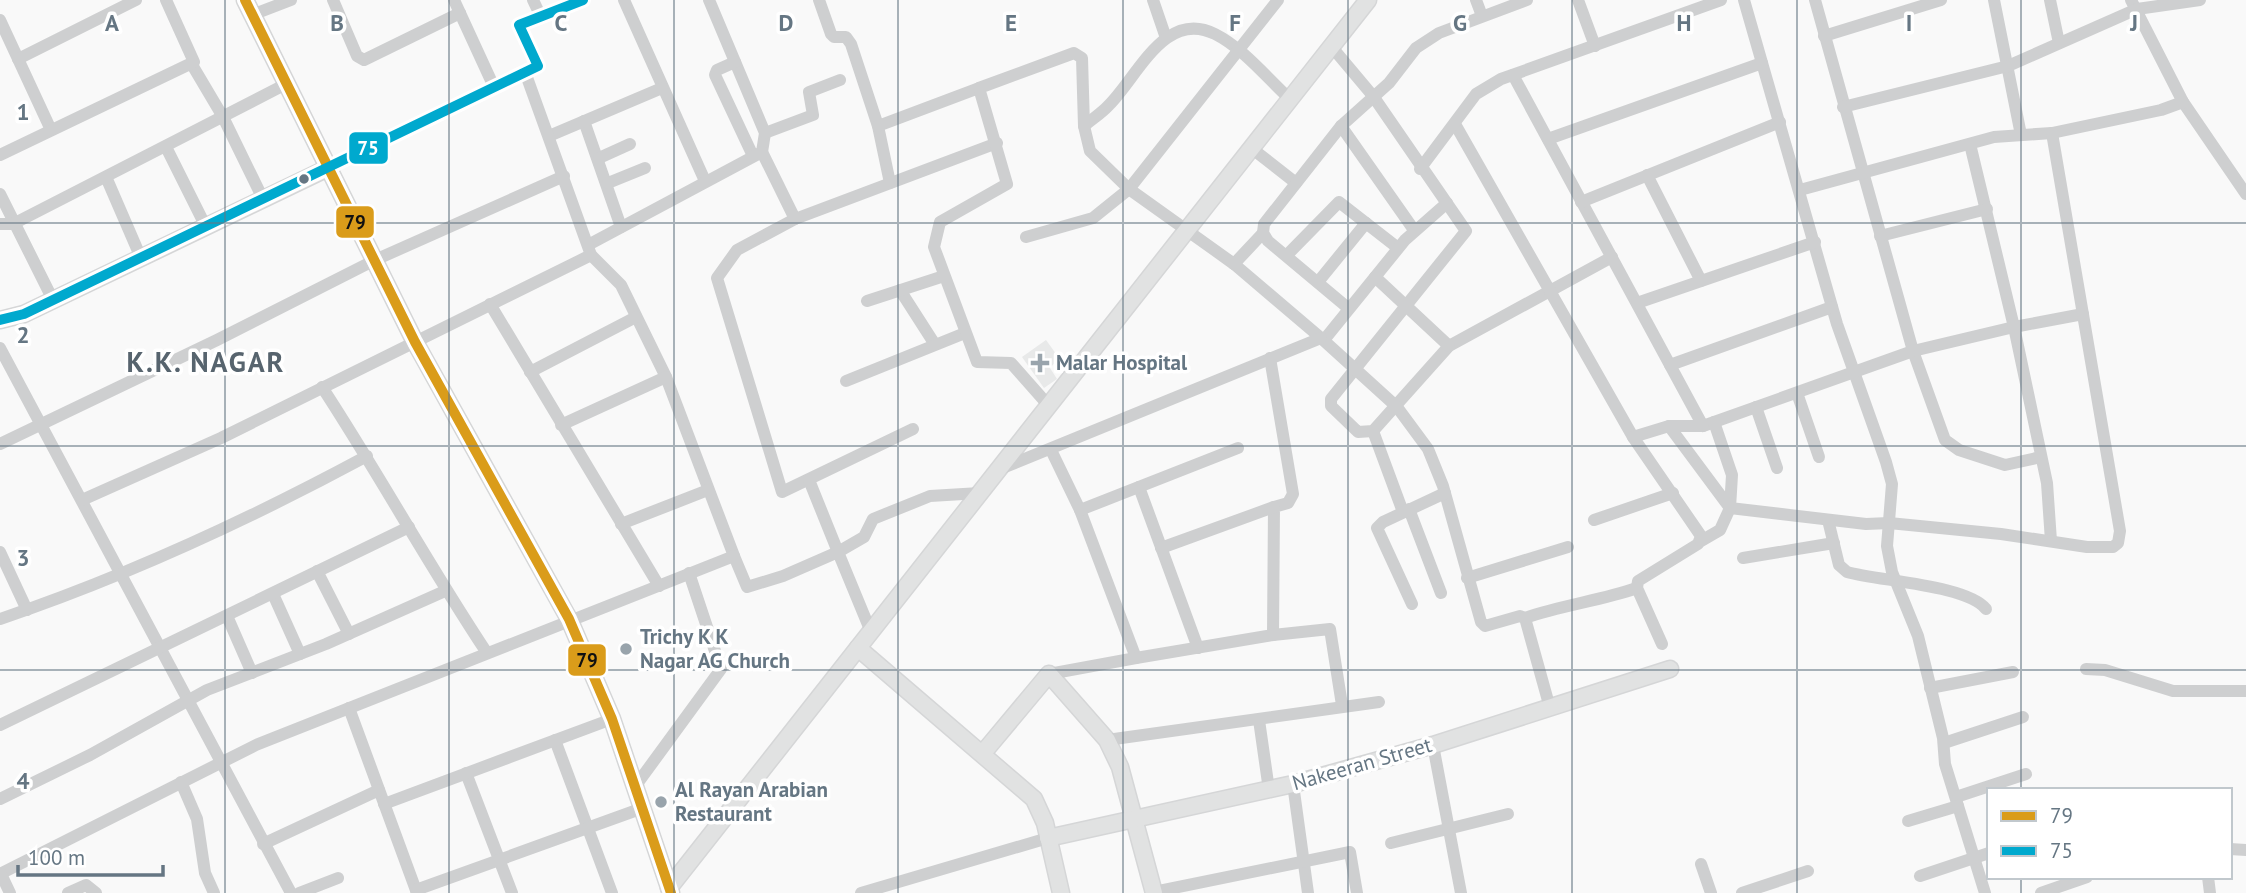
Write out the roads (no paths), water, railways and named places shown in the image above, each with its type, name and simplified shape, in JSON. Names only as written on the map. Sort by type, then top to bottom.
[{"type":"street","points":[[18,59],[136,0]]},
{"type":"street","points":[[0,155],[194,62],[166,0]]},
{"type":"street","points":[[291,0],[249,8],[415,342],[569,620],[612,719],[666,891]]},
{"type":"street","points":[[333,0],[357,55],[364,60],[460,13]]},
{"type":"street","points":[[454,0],[494,87]]},
{"type":"street","points":[[533,0],[541,17]]},
{"type":"street","points":[[530,86],[538,66],[519,25],[583,0]]},
{"type":"street","points":[[624,0],[705,181]]},
{"type":"street","points":[[82,500],[221,438],[490,304],[590,250],[621,227],[757,154],[765,133],[709,0]]},
{"type":"street","points":[[818,0],[831,34],[849,39],[878,126],[890,183]]},
{"type":"street","points":[[1153,0],[1166,38]]},
{"type":"street","points":[[1026,237],[1093,218],[1129,189],[1278,0]]},
{"type":"street","points":[[666,891],[1000,469],[1184,230],[1368,0]]},
{"type":"street","points":[[1476,0],[1482,16]]},
{"type":"street","points":[[1234,264],[1263,233],[1264,224],[1341,126],[1389,83],[1416,48],[1438,33],[1527,0]]},
{"type":"street","points":[[1578,0],[1595,46]]},
{"type":"street","points":[[1420,169],[1476,94],[1513,75],[1595,46],[1697,4],[1721,0]]},
{"type":"street","points":[[1744,0],[1832,307],[1892,484],[1887,546],[1896,582],[1918,636],[1944,743],[1945,764],[1985,893]]},
{"type":"street","points":[[1815,0],[1913,351],[1942,433],[1951,446],[2004,465],[2041,457]]},
{"type":"street","points":[[1824,36],[1941,0]]},
{"type":"street","points":[[1994,0],[2021,135]]},
{"type":"street","points":[[2050,0],[2059,44]]},
{"type":"street","points":[[1843,107],[2008,66],[2059,44],[2134,5],[2200,0]]},
{"type":"street","points":[[2134,5],[2183,102],[2246,194]]},
{"type":"street","points":[[0,20],[51,130]]},
{"type":"street","points":[[1084,126],[1109,106],[1166,38],[1182,29],[1200,28],[1217,35],[1289,98]]},
{"type":"street","points":[[1331,46],[1373,96],[1420,169],[1466,231],[1329,403],[1358,432],[1373,431],[1449,346],[1612,257]]},
{"type":"street","points":[[878,126],[1078,54],[1083,64],[1084,126],[1090,151],[1129,189],[1234,264],[1322,339],[1397,407],[1428,449],[1444,493],[1475,608],[1485,626],[1520,616],[1525,618],[1557,607],[1600,601],[1637,588],[1643,576],[1720,530],[1730,508],[1732,475],[1709,424],[1670,365],[1513,75]]},
{"type":"street","points":[[735,62],[717,70],[715,75],[795,219]]},
{"type":"street","points":[[191,63],[223,117],[263,199]]},
{"type":"street","points":[[1548,139],[1762,63]]},
{"type":"street","points":[[0,320],[24,314],[538,66]]},
{"type":"street","points":[[525,72],[590,250],[621,285],[666,377],[747,587],[783,576],[838,552],[864,537],[873,519],[930,496],[980,493]]},
{"type":"street","points":[[765,133],[813,115],[809,92],[840,80]]},
{"type":"street","points":[[6,224],[166,147],[286,84]]},
{"type":"street","points":[[549,136],[662,88]]},
{"type":"street","points":[[979,88],[1006,187],[940,222],[934,247],[977,362],[1011,363],[1049,406]]},
{"type":"street","points":[[1800,190],[1994,137],[2052,133],[2161,110],[2183,102]]},
{"type":"street","points":[[584,121],[608,183],[621,227]]},
{"type":"street","points":[[1581,202],[1780,122]]},
{"type":"street","points":[[1455,124],[1633,438],[1699,530],[1702,541]]},
{"type":"street","points":[[1341,126],[1414,230]]},
{"type":"street","points":[[1669,426],[1730,508],[1828,520],[1889,523],[2106,549],[2118,543],[2120,531],[2052,133]]},
{"type":"street","points":[[912,429],[782,492],[717,284],[719,274],[737,250],[795,219],[996,143]]},
{"type":"street","points":[[599,158],[630,144]]},
{"type":"street","points":[[1970,144],[2014,327],[2041,457],[2050,507],[2051,541]]},
{"type":"street","points":[[166,147],[206,227]]},
{"type":"street","points":[[1250,148],[1296,183]]},
{"type":"street","points":[[608,183],[645,168]]},
{"type":"street","points":[[1647,175],[1701,281]]},
{"type":"street","points":[[0,444],[375,260],[564,176]]},
{"type":"street","points":[[106,177],[141,258]]},
{"type":"street","points":[[0,194],[6,224],[53,300]]},
{"type":"street","points":[[1287,255],[1339,202],[1398,247]]},
{"type":"street","points":[[1000,469],[1322,339],[1398,247],[1447,203]]},
{"type":"street","points":[[1880,236],[1987,209]]},
{"type":"street","points":[[1318,282],[1366,223]]},
{"type":"street","points":[[1263,233],[1348,308]]},
{"type":"street","points":[[1637,303],[1815,242]]},
{"type":"street","points":[[867,301],[944,276]]},
{"type":"street","points":[[1375,277],[1449,346]]},
{"type":"street","points":[[900,290],[934,343]]},
{"type":"street","points":[[490,304],[659,586]]},
{"type":"street","points":[[1670,365],[1832,307]]},
{"type":"street","points":[[1633,438],[1669,426],[1709,424],[1913,351],[2083,314]]},
{"type":"street","points":[[530,372],[636,317]]},
{"type":"street","points":[[846,381],[908,357],[934,343],[965,333]]},
{"type":"street","points":[[0,348],[262,844],[291,893]]},
{"type":"street","points":[[1161,548],[1288,503],[1293,494],[1270,358]]},
{"type":"street","points":[[561,425],[666,377]]},
{"type":"street","points":[[322,387],[368,456],[445,591],[487,653]]},
{"type":"street","points":[[1797,393],[1819,457]]},
{"type":"street","points":[[1756,407],[1777,468]]},
{"type":"street","points":[[1373,431],[1441,593]]},
{"type":"street","points":[[1080,510],[1238,448]]},
{"type":"street","points":[[1051,450],[1080,510],[1136,658]]},
{"type":"street","points":[[0,619],[121,574],[280,503],[368,456]]},
{"type":"street","points":[[809,480],[871,632]]},
{"type":"street","points":[[1139,487],[1198,648]]},
{"type":"street","points":[[621,524],[708,490]]},
{"type":"street","points":[[1412,604],[1377,528],[1444,493]]},
{"type":"street","points":[[1594,520],[1673,493]]},
{"type":"street","points":[[1273,635],[1274,507]]},
{"type":"street","points":[[1828,520],[1839,565],[1847,572],[1951,592],[1976,601],[1986,609]]},
{"type":"street","points":[[0,725],[409,527]]},
{"type":"street","points":[[1743,558],[1834,543]]},
{"type":"street","points":[[1467,578],[1568,547]]},
{"type":"street","points":[[0,552],[27,610]]},
{"type":"street","points":[[10,893],[1,874],[256,745],[734,556]]},
{"type":"street","points":[[317,571],[349,634]]},
{"type":"street","points":[[634,788],[721,669],[712,635],[689,573]]},
{"type":"street","points":[[1637,588],[1662,644]]},
{"type":"street","points":[[0,799],[90,755],[188,701],[445,591]]},
{"type":"street","points":[[273,594],[300,654]]},
{"type":"street","points":[[227,616],[252,673]]},
{"type":"street","points":[[1525,618],[1550,708]]},
{"type":"street","points":[[983,753],[1049,674],[1273,635],[1330,629],[1342,705]]},
{"type":"street","points":[[858,648],[1034,799],[1048,838],[1061,893]]},
{"type":"street","name":"Nakeeran Street","points":[[1048,838],[1293,784],[1433,745],[1670,669]]},
{"type":"street","points":[[2086,669],[2105,670],[2165,690],[2246,691]]},
{"type":"street","points":[[1930,688],[2013,672]]},
{"type":"street","points":[[1049,674],[1107,740],[1120,767],[1136,817],[1154,892],[1350,852],[1357,893]]},
{"type":"street","points":[[1107,740],[1259,720],[1342,705],[1379,702]]},
{"type":"street","points":[[349,708],[416,891],[640,809]]},
{"type":"street","points":[[1944,743],[2023,717]]},
{"type":"street","points":[[384,804],[612,719]]},
{"type":"street","points":[[1259,720],[1269,790]]},
{"type":"street","points":[[555,740],[611,893]]},
{"type":"street","points":[[1433,745],[1461,893]]},
{"type":"street","points":[[466,773],[512,893]]},
{"type":"street","points":[[1992,788],[2026,774]]},
{"type":"street","points":[[181,782],[197,819],[205,873],[214,893]]},
{"type":"street","points":[[1293,784],[1308,893]]},
{"type":"street","points":[[262,844],[379,789]]},
{"type":"street","points":[[1908,821],[1987,790]]},
{"type":"street","points":[[1391,843],[1508,814]]},
{"type":"street","points":[[861,893],[1048,838]]},
{"type":"street","points":[[1920,876],[1987,854]]},
{"type":"street","points":[[1701,864],[1711,893]]},
{"type":"street","points":[[1742,893],[1808,871]]},
{"type":"street","points":[[299,893],[338,878]]},
{"type":"street","points":[[2041,893],[2081,879]]},
{"type":"street","points":[[68,893],[86,885],[96,893]]},
{"type":"place","name":"Malar Hospital","points":[[1040,363]]},
{"type":"place","name":"Trichy K K Nagar AG Church","points":[[626,649]]},
{"type":"place","name":"Al Rayan Arabian Restaurant","points":[[661,802]]},
{"type":"district","name":"K.K. NAGAR","points":[[206,362]]}]
